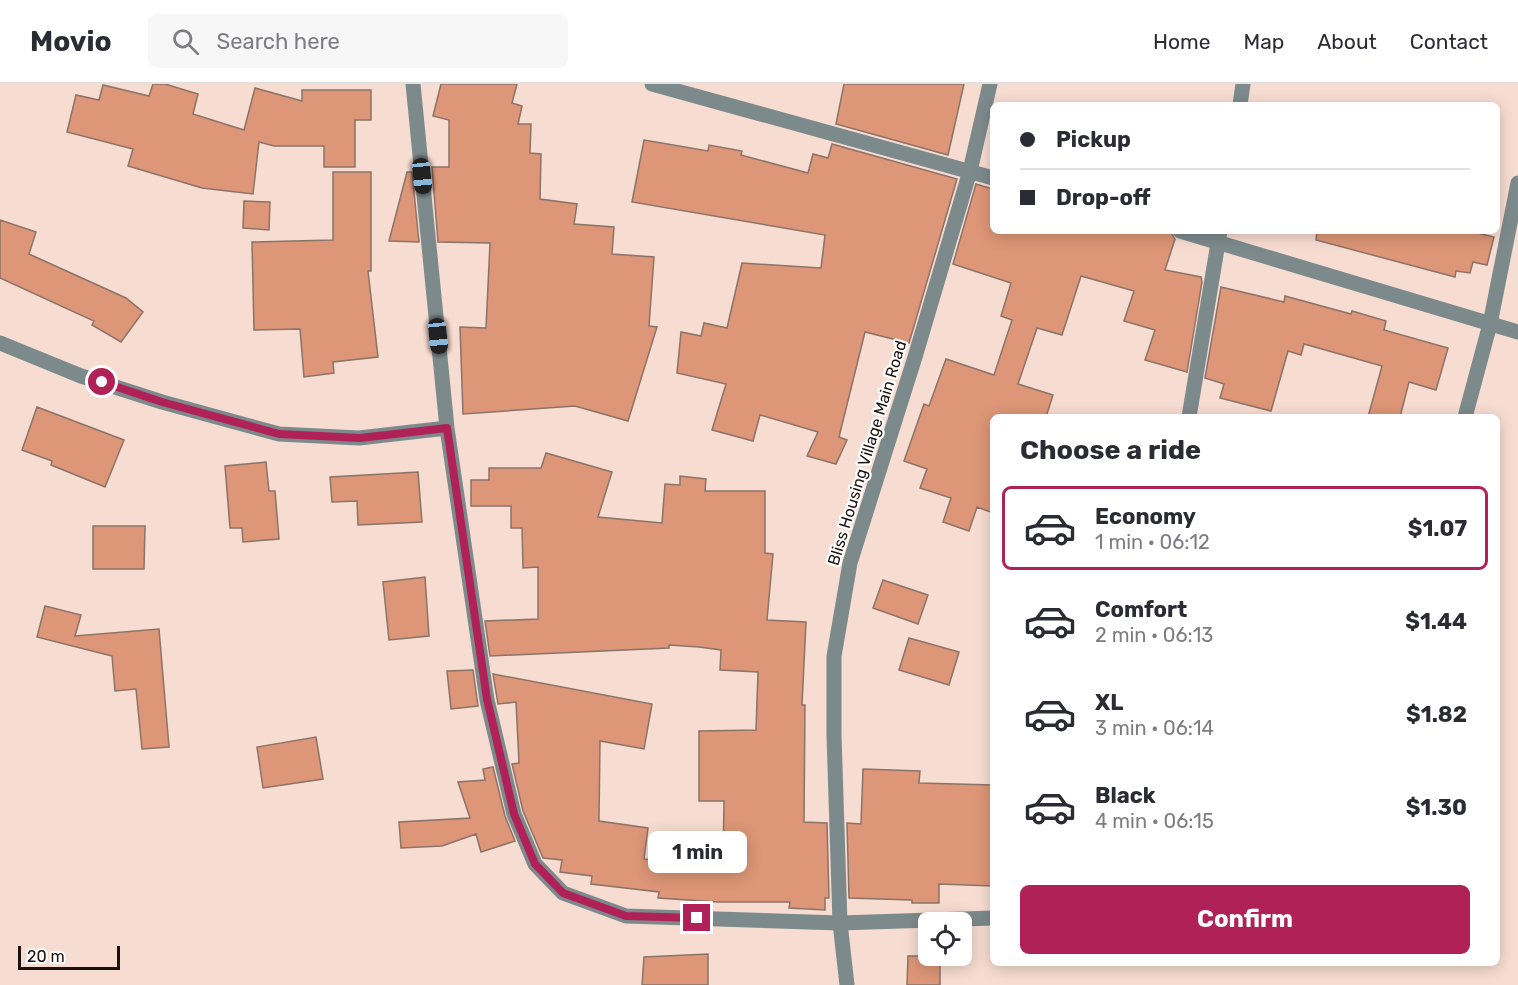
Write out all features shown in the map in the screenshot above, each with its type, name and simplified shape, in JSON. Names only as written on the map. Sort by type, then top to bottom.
[{"type":"street","points":[[413,84],[447,428],[487,699],[514,814],[535,864],[563,893],[626,916],[840,923],[990,918]]},
{"type":"street","points":[[652,84],[990,177]]},
{"type":"street","name":"Bliss Housing Village Main Road","points":[[847,985],[840,923],[834,656],[849,563],[915,357],[970,171],[990,84]]},
{"type":"street","points":[[1240,102],[1243,84]]},
{"type":"street","points":[[1467,414],[1490,324],[1518,183]]},
{"type":"street","points":[[1204,234],[1220,236],[1518,332]]},
{"type":"street","points":[[1190,414],[1220,236]]},
{"type":"street","points":[[0,343],[81,376],[162,402],[279,434],[360,438],[447,428]]},
{"type":"building","points":[[153,84],[165,84],[198,94],[193,114],[244,130],[255,88],[302,101],[302,90],[371,90],[371,120],[355,120],[355,167],[324,167],[324,146],[274,146],[259,142],[253,194],[202,188],[128,166],[133,149],[67,132],[76,95],[99,100],[103,85],[149,96]]},
{"type":"building","points":[[441,84],[517,84],[512,103],[522,106],[518,124],[531,124],[530,153],[541,154],[540,199],[577,204],[574,224],[614,227],[612,254],[654,257],[649,326],[657,327],[628,421],[575,406],[463,414],[460,327],[486,328],[490,243],[438,242],[432,167],[449,167],[449,120],[433,116]]},
{"type":"building","points":[[844,84],[964,84],[948,155],[836,124]]},
{"type":"building","points":[[644,140],[708,151],[709,145],[742,151],[741,155],[808,173],[813,154],[828,158],[832,144],[957,179],[909,343],[865,332],[839,437],[847,440],[836,464],[807,456],[818,432],[760,415],[753,441],[712,430],[726,384],[677,373],[681,332],[701,336],[704,323],[727,328],[742,263],[821,268],[825,235],[632,202]]},
{"type":"building","points":[[333,172],[371,172],[371,271],[368,271],[378,357],[333,362],[334,373],[304,377],[300,329],[254,330],[252,242],[333,240]]},
{"type":"building","points":[[407,172],[412,172],[419,242],[389,241]]},
{"type":"building","points":[[976,184],[990,188],[990,234],[1172,234],[1175,239],[1165,270],[1201,277],[1202,282],[1187,372],[1145,360],[1155,330],[1124,321],[1134,291],[1081,276],[1062,335],[1037,328],[1018,384],[1053,395],[1047,414],[990,414],[990,512],[977,507],[969,531],[943,522],[951,498],[920,488],[927,469],[904,461],[924,404],[929,406],[946,359],[994,375],[1012,320],[1001,316],[1011,283],[953,264]]},
{"type":"building","points":[[244,201],[270,202],[269,230],[243,228]]},
{"type":"building","points":[[0,220],[36,232],[29,254],[126,298],[143,312],[121,342],[92,325],[94,321],[0,278]]},
{"type":"building","points":[[1317,234],[1482,234],[1494,237],[1487,265],[1473,262],[1470,273],[1456,271],[1455,277],[1316,240]]},
{"type":"building","points":[[1221,287],[1284,302],[1285,296],[1351,314],[1352,311],[1386,321],[1384,330],[1448,348],[1436,390],[1409,382],[1401,414],[1369,414],[1382,366],[1304,344],[1301,355],[1288,351],[1271,411],[1220,398],[1224,384],[1205,378]]},
{"type":"building","points":[[37,407],[124,440],[105,487],[51,465],[52,461],[22,450]]},
{"type":"building","points":[[546,453],[612,472],[598,517],[662,523],[665,484],[680,485],[680,476],[706,479],[705,491],[765,491],[765,553],[773,554],[767,620],[806,622],[802,705],[805,705],[804,822],[827,823],[829,898],[825,898],[825,910],[789,908],[790,902],[718,902],[658,898],[659,892],[591,884],[592,876],[560,872],[562,860],[543,858],[523,811],[512,764],[519,763],[516,702],[498,704],[493,674],[652,704],[644,749],[600,741],[599,821],[648,828],[644,859],[723,864],[724,801],[699,801],[699,731],[756,730],[758,672],[720,670],[721,650],[669,645],[669,648],[490,656],[485,621],[538,619],[538,567],[523,568],[522,528],[511,528],[511,506],[471,506],[471,480],[489,480],[489,468],[541,468]]},
{"type":"building","points":[[266,462],[269,491],[275,491],[279,539],[243,542],[242,528],[230,528],[225,466]]},
{"type":"building","points":[[418,472],[422,522],[358,525],[357,501],[332,502],[330,477]]},
{"type":"building","points":[[93,526],[145,526],[144,569],[93,569]]},
{"type":"building","points":[[425,577],[429,636],[389,640],[383,582]]},
{"type":"building","points":[[883,580],[928,595],[918,624],[873,608]]},
{"type":"building","points":[[45,606],[81,615],[75,636],[159,629],[169,747],[142,749],[136,689],[115,691],[112,656],[37,637]]},
{"type":"building","points":[[909,638],[959,652],[949,685],[899,670]]},
{"type":"building","points":[[473,670],[478,706],[451,709],[447,671]]},
{"type":"building","points":[[316,737],[323,779],[263,788],[257,747]]},
{"type":"building","points":[[493,767],[505,816],[515,841],[481,852],[476,834],[442,846],[401,848],[399,822],[470,818],[458,782],[485,780],[483,769]]},
{"type":"building","points":[[863,769],[920,771],[919,783],[990,785],[990,886],[939,884],[939,903],[849,898],[847,823],[861,824]]},
{"type":"building","points":[[708,954],[708,985],[642,985],[644,957]]},
{"type":"building","points":[[908,956],[918,956],[918,966],[940,966],[940,985],[907,985]]},
{"type":"route","points":[[102,382],[162,402],[279,434],[360,438],[447,428],[487,699],[514,814],[535,864],[563,893],[626,916],[697,918]]}]
